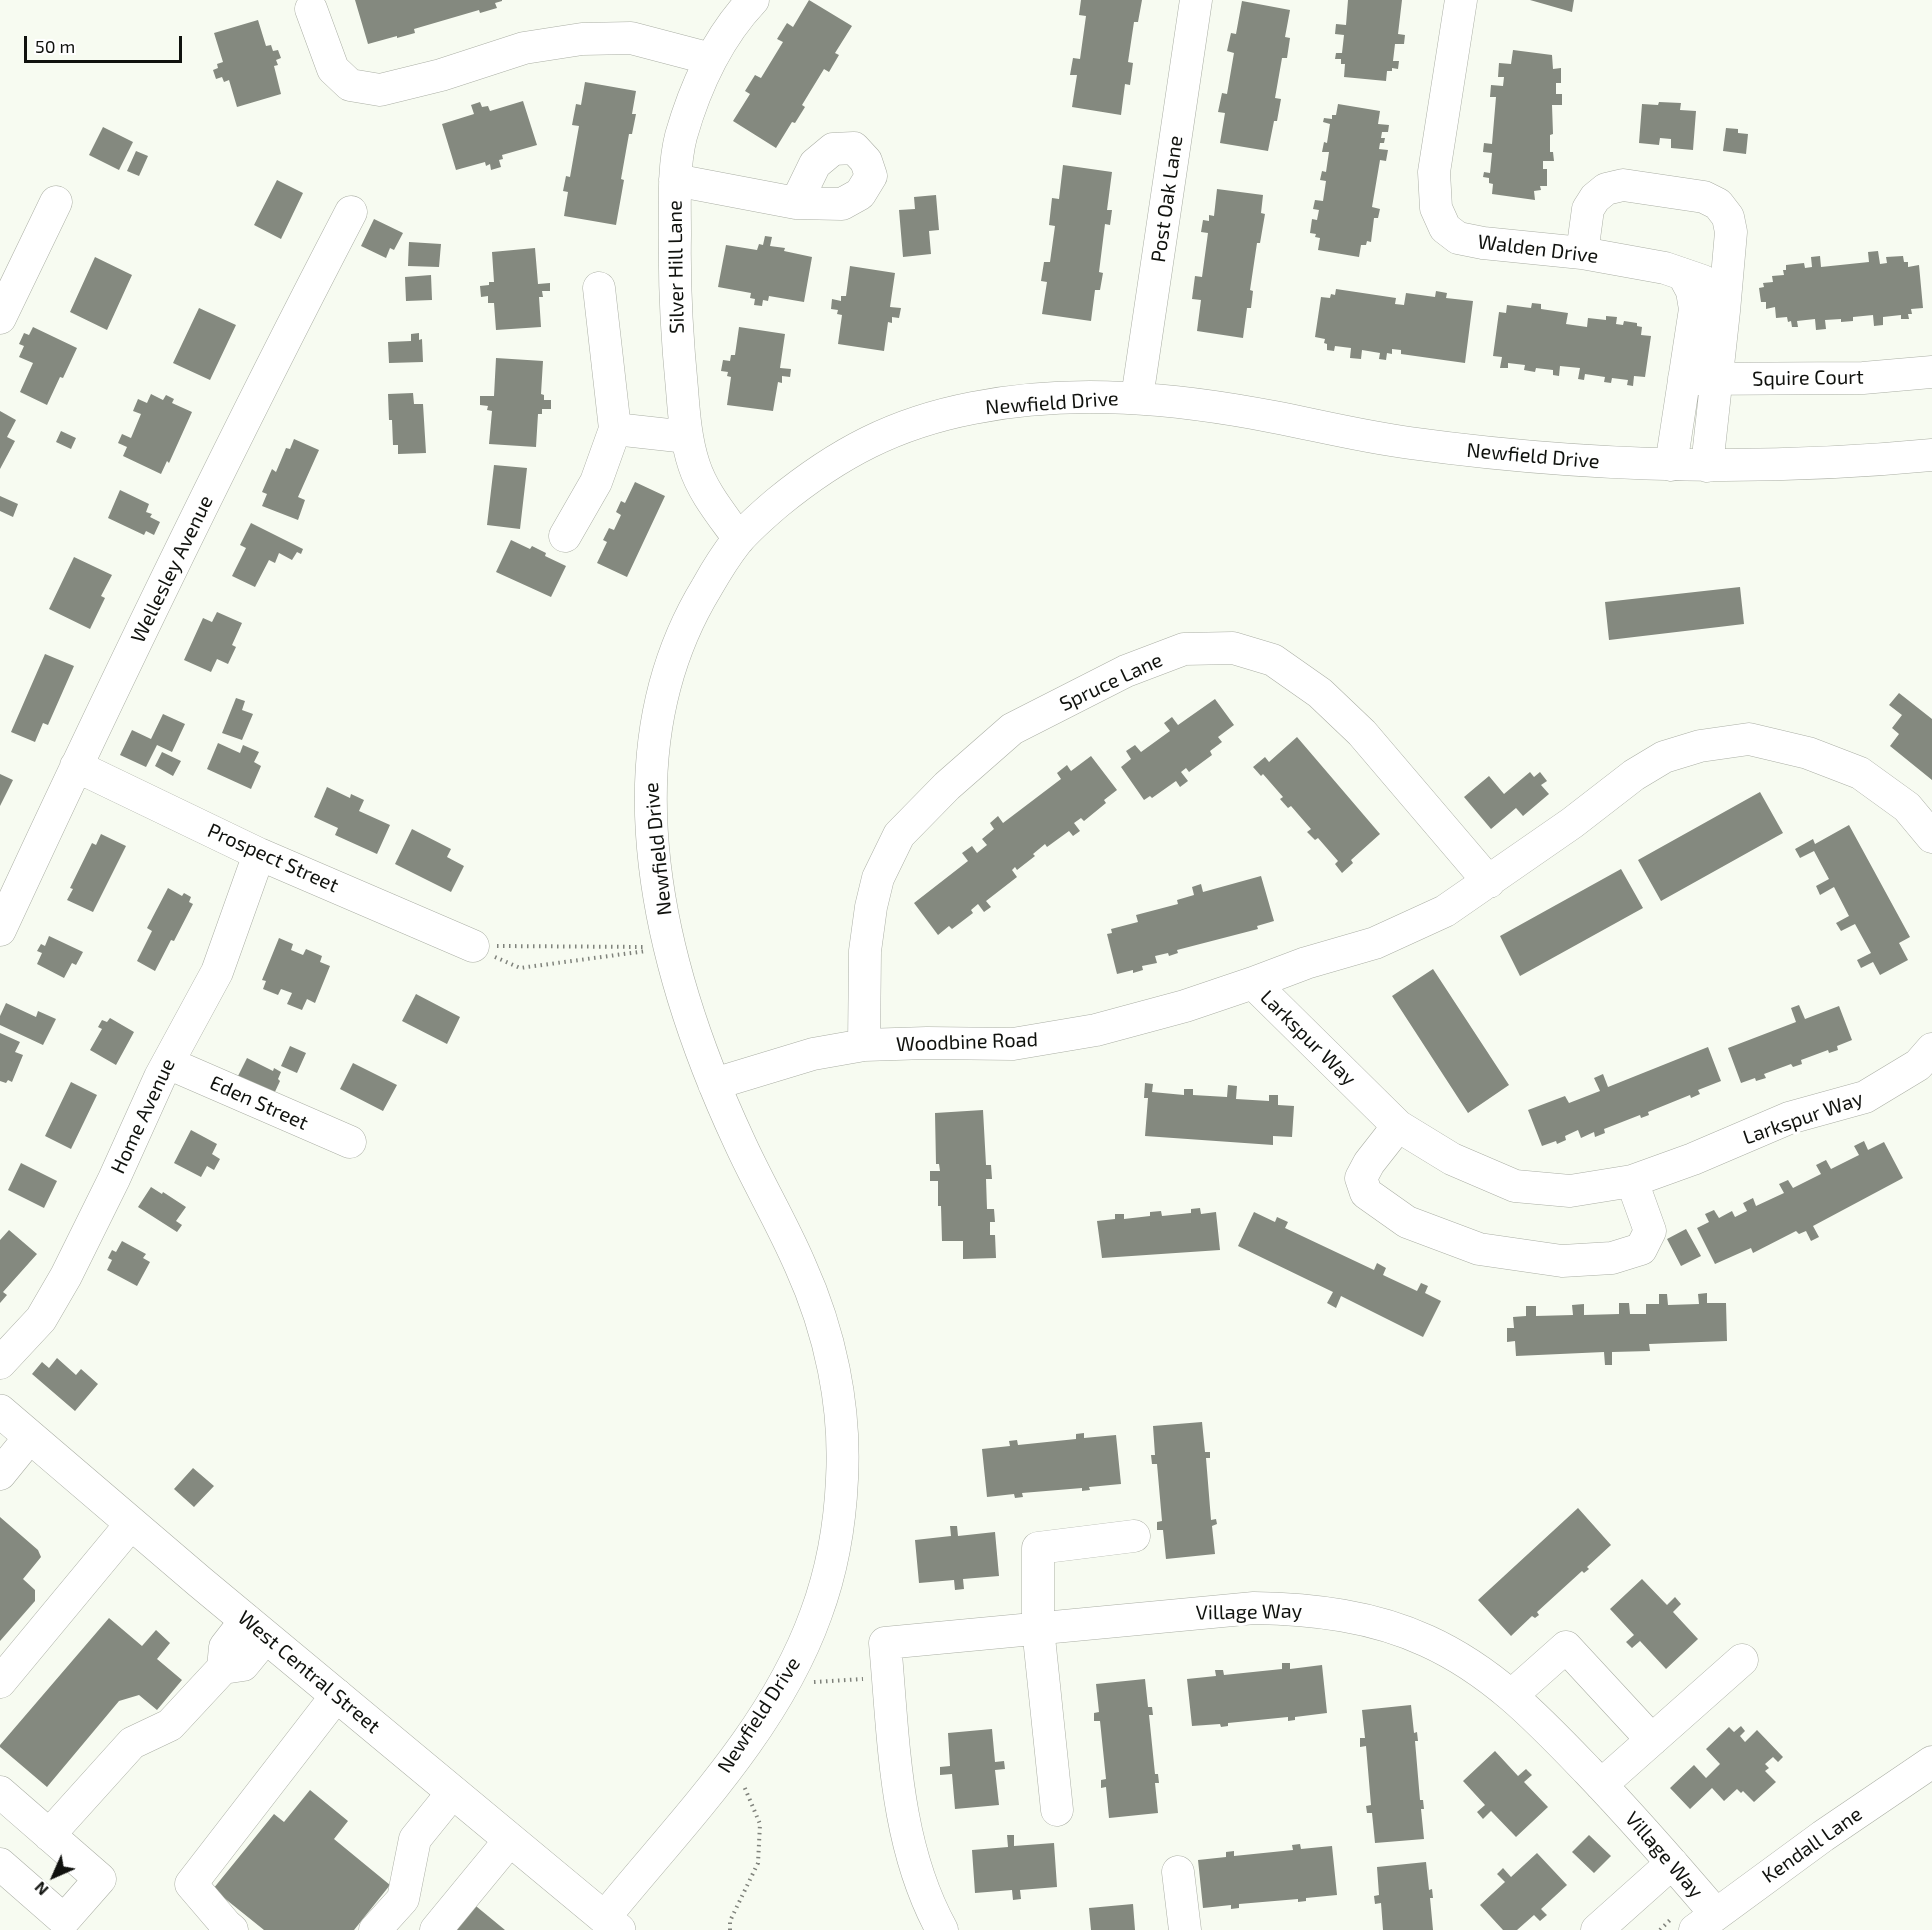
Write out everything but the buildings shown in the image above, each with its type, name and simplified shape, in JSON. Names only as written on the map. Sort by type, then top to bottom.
[{"type":"main road","name":"West Central Street","points":[[0,1411],[131,1524],[612,1924]]},
{"type":"street","name":"Silver Hill Lane","points":[[739,539],[706,491],[695,467],[687,436],[676,328],[675,180],[681,137],[711,59],[742,11],[753,0]]},
{"type":"street","name":"Post Oak Lane","points":[[1137,398],[1196,0]]},
{"type":"street","name":"Walden Drive","points":[[1461,0],[1434,172],[1436,208],[1445,228],[1458,238],[1483,243],[1582,253],[1665,268],[1702,281],[1716,293],[1724,311]]},
{"type":"street","points":[[311,9],[333,69],[350,85],[380,90],[441,75],[524,48],[582,39],[631,38],[711,59]]},
{"type":"street","points":[[675,180],[796,203]]},
{"type":"street","points":[[1582,253],[1588,209],[1595,198],[1606,189],[1623,185],[1704,197],[1718,204],[1728,216],[1731,232],[1707,466]]},
{"type":"street","points":[[0,318],[57,202]]},
{"type":"street","name":"Wellesley Avenue","points":[[0,930],[76,765],[268,370],[351,212]]},
{"type":"street","points":[[1671,465],[1695,309],[1692,291],[1684,276]]},
{"type":"street","points":[[565,536],[596,482],[615,429],[599,288]]},
{"type":"street","name":"Squire Court","points":[[1684,379],[1863,378],[1932,372]]},
{"type":"street","name":"Newfield Drive","points":[[612,1924],[733,1761],[784,1683],[798,1657],[817,1613],[829,1571],[838,1524],[843,1475],[842,1427],[836,1384],[826,1337],[814,1297],[799,1261],[755,1176],[714,1084],[698,1041],[669,947],[654,855],[650,793],[651,751],[657,710],[668,671],[698,602],[739,539],[764,514],[826,465],[859,446],[896,430],[953,413],[1013,402],[1096,396],[1137,398],[1236,410],[1360,435],[1518,457],[1707,466],[1846,463],[1932,455]]},
{"type":"street","points":[[615,429],[687,436]]},
{"type":"street","name":"Spruce Lane","points":[[864,1046],[865,951],[871,907],[878,878],[899,835],[947,786],[1012,729],[1126,670],[1184,649],[1233,648],[1273,660],[1320,693],[1362,733],[1489,882]]},
{"type":"street","name":"Larkspur Way","points":[[1932,837],[1907,807],[1860,772],[1808,753],[1749,739],[1700,746],[1664,758],[1634,775],[1572,824],[1445,911],[1375,943],[1306,963],[1253,983],[1398,1126],[1452,1160],[1515,1186],[1570,1191],[1632,1181],[1693,1160],[1789,1118],[1865,1097],[1918,1065],[1932,1049]]},
{"type":"street","name":"Prospect Street","points":[[76,765],[259,854],[473,946]]},
{"type":"street","name":"Home Avenue","points":[[0,1364],[41,1319],[66,1276],[168,1063],[217,972],[259,854]]},
{"type":"street","name":"Woodbine Road","points":[[714,1084],[813,1054],[864,1046],[927,1043],[1013,1044],[1033,1041],[1118,1024],[1185,1006],[1253,983]]},
{"type":"street","name":"Eden Street","points":[[168,1063],[350,1142]]},
{"type":"street","points":[[1398,1126],[1369,1163],[1361,1178],[1366,1193],[1407,1222],[1479,1249],[1562,1261],[1612,1258],[1641,1249],[1650,1231],[1632,1181]]},
{"type":"street","points":[[0,1474],[30,1437]]},
{"type":"street","points":[[0,1682],[131,1524]]},
{"type":"street","points":[[1057,1810],[1038,1628],[1038,1548],[1134,1536]]},
{"type":"street","name":"Village Way","points":[[888,1677],[885,1644],[1038,1628],[1254,1608],[1289,1608],[1322,1612],[1393,1628],[1427,1641],[1488,1676],[1512,1695],[1601,1785],[1672,1863],[1705,1922]]},
{"type":"street","points":[[49,1835],[132,1743],[170,1725],[223,1668],[243,1665],[256,1628]]},
{"type":"street","points":[[1512,1695],[1566,1647],[1652,1740]]},
{"type":"street","points":[[1601,1785],[1742,1660]]},
{"type":"street","points":[[888,1677],[897,1782],[903,1814],[920,1881],[942,1930]]},
{"type":"street","points":[[232,1930],[191,1884],[337,1695]]},
{"type":"street","name":"Kendall Lane","points":[[1705,1922],[1932,1762]]},
{"type":"street","points":[[0,1792],[100,1879],[64,1920],[0,1864]]},
{"type":"street","points":[[375,1930],[403,1899],[415,1839],[453,1792]]},
{"type":"street","points":[[436,1930],[510,1840]]},
{"type":"street","points":[[1597,1930],[1672,1863]]},
{"type":"street","points":[[1178,1872],[1185,1930]]},
{"type":"path","points":[[473,946],[669,947]]},
{"type":"path","points":[[473,946],[520,968],[669,947]]},
{"type":"path","points":[[784,1683],[888,1677]]},
{"type":"path","points":[[730,1930],[730,1921],[758,1863],[759,1824],[733,1761]]}]
